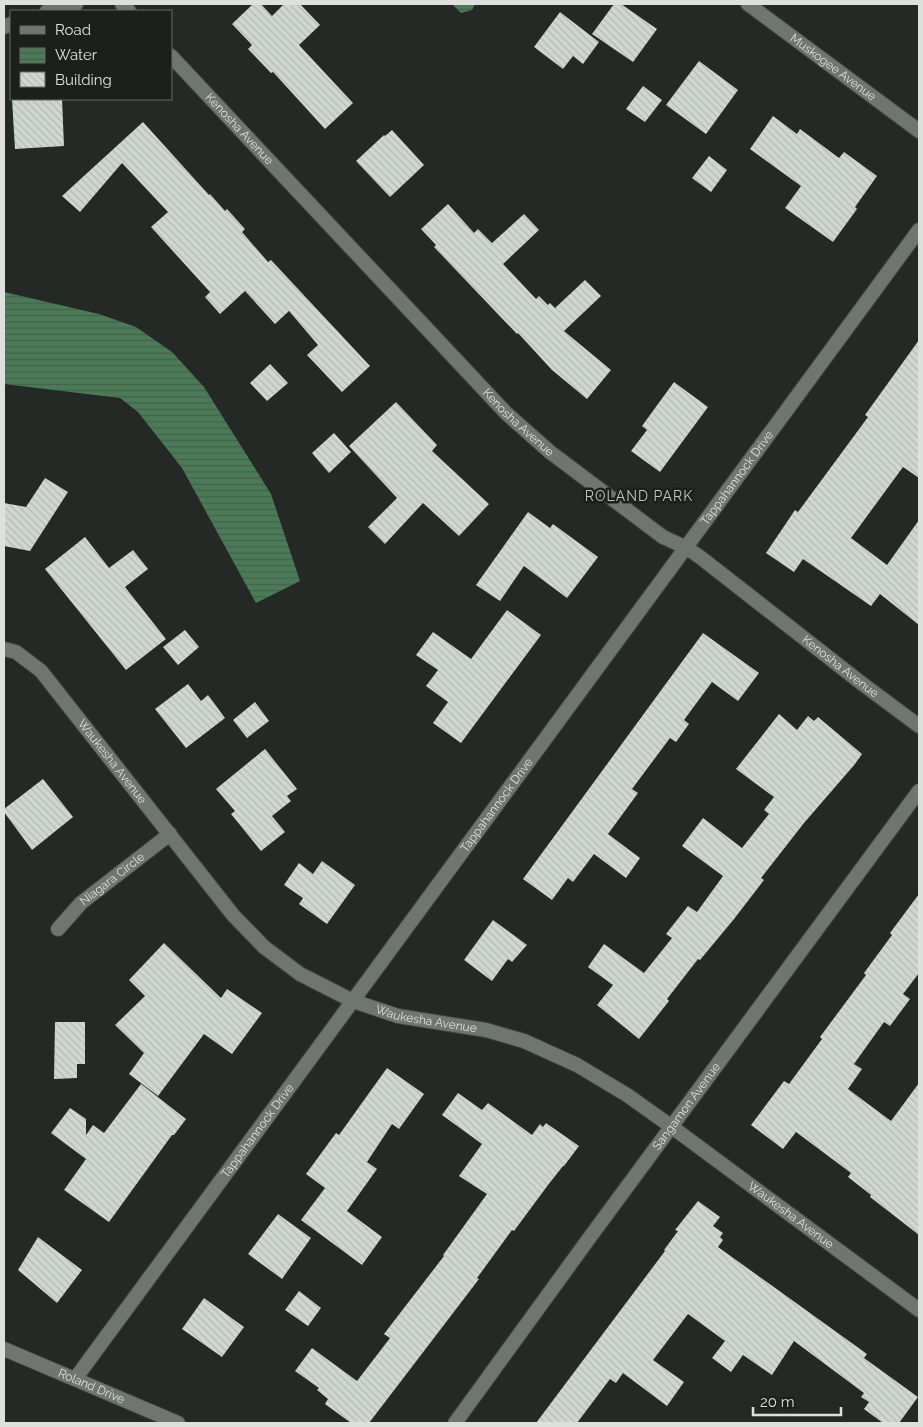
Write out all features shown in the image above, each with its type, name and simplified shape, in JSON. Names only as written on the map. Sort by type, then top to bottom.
[{"type":"street","points":[[50,10],[76,4]]},
{"type":"street","name":"Muskogee Avenue","points":[[748,4],[919,132]]},
{"type":"street","name":"Kenosha Avenue","points":[[172,57],[506,413],[550,452],[655,531],[687,548],[919,726]]},
{"type":"street","name":"Tappahannock Drive","points":[[75,1379],[919,230]]},
{"type":"street","name":"Waukesha Avenue","points":[[4,648],[16,652],[41,670],[233,915],[264,947],[300,974],[353,1001],[398,1016],[486,1030],[524,1041],[577,1065],[627,1095],[672,1126],[919,1310]]},
{"type":"street","name":"Sangamon Avenue","points":[[455,1423],[919,791]]},
{"type":"street","name":"Niagara Circle","points":[[58,929],[81,903],[170,834]]},
{"type":"street","name":"Roland Drive","points":[[4,1349],[178,1423]]},
{"type":"water","points":[[452,4],[475,4],[472,10],[461,13]]},
{"type":"water","points":[[4,292],[99,314],[136,327],[172,352],[204,387],[271,494],[300,581],[256,603],[182,468],[138,412],[120,398],[4,384]]},
{"type":"building","points":[[253,4],[261,4],[272,16],[284,4],[300,4],[320,25],[299,45],[353,103],[325,129],[273,72],[271,73],[248,49],[252,45],[232,24]]},
{"type":"building","points":[[614,4],[621,4],[657,29],[633,62],[592,34]]},
{"type":"building","points":[[560,12],[599,42],[583,64],[573,56],[563,69],[534,47]]},
{"type":"building","points":[[699,61],[738,90],[706,134],[666,105]]},
{"type":"building","points":[[643,86],[662,100],[645,122],[626,109]]},
{"type":"building","points":[[12,100],[62,100],[64,146],[15,149]]},
{"type":"building","points":[[773,116],[797,134],[800,129],[839,158],[844,152],[877,176],[855,207],[857,209],[833,242],[785,208],[801,186],[750,149]]},
{"type":"building","points":[[143,122],[209,195],[225,211],[227,209],[245,229],[242,232],[268,262],[271,260],[370,366],[342,392],[307,355],[318,345],[289,311],[275,324],[245,291],[220,314],[205,297],[210,292],[151,227],[168,212],[122,163],[80,212],[62,196]]},
{"type":"building","points":[[392,130],[424,165],[390,197],[356,161]]},
{"type":"building","points":[[709,156],[727,170],[711,192],[692,178]]},
{"type":"building","points":[[448,204],[474,233],[478,229],[492,243],[524,214],[539,230],[503,264],[536,299],[539,296],[548,305],[550,303],[555,308],[585,280],[601,296],[564,331],[611,370],[587,399],[552,370],[434,247],[436,245],[421,229]]},
{"type":"building","points":[[919,340],[919,478],[903,467],[851,538],[887,565],[919,520],[919,625],[880,594],[871,606],[803,559],[794,572],[766,553],[795,510],[798,512],[868,417],[865,415]]},
{"type":"building","points":[[270,364],[288,383],[267,401],[250,383]]},
{"type":"building","points":[[674,382],[708,407],[660,472],[631,451],[647,430],[642,426]]},
{"type":"building","points":[[396,402],[437,445],[432,451],[489,504],[459,536],[423,503],[385,544],[368,527],[397,498],[349,446]]},
{"type":"building","points":[[334,433],[351,452],[329,473],[312,453]]},
{"type":"building","points":[[45,478],[68,492],[30,551],[4,546],[4,503],[26,507]]},
{"type":"building","points":[[528,512],[550,528],[553,524],[598,557],[567,598],[524,566],[500,601],[476,585]]},
{"type":"building","points":[[85,537],[109,568],[133,550],[148,569],[125,587],[166,639],[126,670],[45,569]]},
{"type":"building","points":[[507,610],[541,635],[461,743],[433,723],[448,702],[426,686],[438,670],[416,655],[433,632],[471,659]]},
{"type":"building","points":[[185,630],[199,647],[178,665],[163,647]]},
{"type":"building","points":[[703,633],[759,673],[738,701],[712,682],[684,720],[689,724],[676,742],[670,738],[632,789],[638,793],[608,834],[640,858],[626,878],[594,854],[573,882],[568,878],[552,900],[523,879]]},
{"type":"building","points":[[188,684],[201,701],[208,695],[225,718],[186,748],[155,709]]},
{"type":"building","points":[[255,702],[269,721],[247,738],[233,720]]},
{"type":"building","points":[[779,714],[797,730],[808,716],[814,721],[818,717],[862,754],[804,823],[761,878],[764,880],[700,960],[698,959],[667,999],[669,1001],[639,1039],[597,1005],[613,985],[588,967],[604,944],[644,973],[672,938],[666,934],[688,906],[697,912],[723,876],[682,846],[703,818],[742,848],[769,814],[764,810],[774,797],[736,769]]},
{"type":"building","points":[[265,749],[297,789],[287,796],[291,801],[272,816],[285,832],[261,851],[231,814],[235,811],[216,789]]},
{"type":"building","points":[[43,779],[73,817],[32,850],[4,812],[4,809]]},
{"type":"building","points":[[322,861],[355,885],[327,924],[299,904],[303,898],[284,885],[299,863],[313,874]]},
{"type":"building","points":[[919,894],[919,973],[903,994],[910,999],[890,1026],[884,1022],[854,1064],[862,1069],[848,1089],[891,1121],[919,1083],[919,1235],[870,1197],[871,1195],[848,1177],[851,1173],[796,1132],[783,1149],[751,1125],[784,1081],[789,1084],[822,1039],[820,1037],[866,975],[864,973],[892,935],[890,933]]},
{"type":"building","points":[[493,920],[527,945],[512,962],[508,959],[492,981],[464,960]]},
{"type":"building","points":[[164,943],[221,998],[227,989],[262,1013],[232,1054],[204,1034],[158,1096],[129,1074],[144,1053],[115,1025],[145,996],[129,980]]},
{"type":"building","points":[[55,1022],[85,1022],[85,1064],[77,1064],[77,1078],[54,1079]]},
{"type":"building","points":[[387,1068],[424,1094],[399,1129],[392,1124],[367,1162],[377,1169],[347,1211],[382,1237],[362,1265],[301,1220],[325,1188],[306,1174],[336,1133],[339,1135]]},
{"type":"building","points":[[141,1084],[186,1119],[174,1135],[172,1135],[109,1222],[64,1190],[86,1159],[51,1133],[70,1108],[86,1119],[86,1135],[93,1125],[104,1133]]},
{"type":"building","points":[[458,1093],[482,1110],[488,1103],[532,1135],[540,1124],[543,1127],[546,1123],[579,1146],[514,1231],[512,1230],[477,1278],[479,1279],[369,1423],[351,1423],[325,1404],[328,1399],[317,1390],[319,1388],[295,1371],[312,1348],[357,1381],[390,1338],[384,1334],[444,1256],[487,1194],[459,1176],[482,1144],[442,1115]]},
{"type":"building","points":[[698,1201],[720,1217],[713,1226],[723,1233],[720,1237],[723,1240],[718,1247],[867,1354],[864,1358],[918,1397],[899,1423],[883,1423],[864,1409],[869,1402],[861,1397],[864,1393],[794,1341],[772,1375],[743,1355],[731,1372],[712,1358],[725,1341],[688,1314],[653,1360],[684,1382],[667,1406],[623,1373],[616,1383],[610,1379],[577,1423],[536,1423],[665,1251],[678,1231],[675,1230]]},
{"type":"building","points":[[278,1214],[311,1238],[282,1279],[248,1254]]},
{"type":"building","points":[[38,1237],[82,1270],[57,1303],[18,1270]]},
{"type":"building","points":[[299,1291],[321,1308],[308,1326],[285,1310]]},
{"type":"building","points":[[204,1298],[244,1327],[222,1357],[182,1329]]},
{"type":"district","name":"ROLAND PARK","points":[[639,496]]}]
